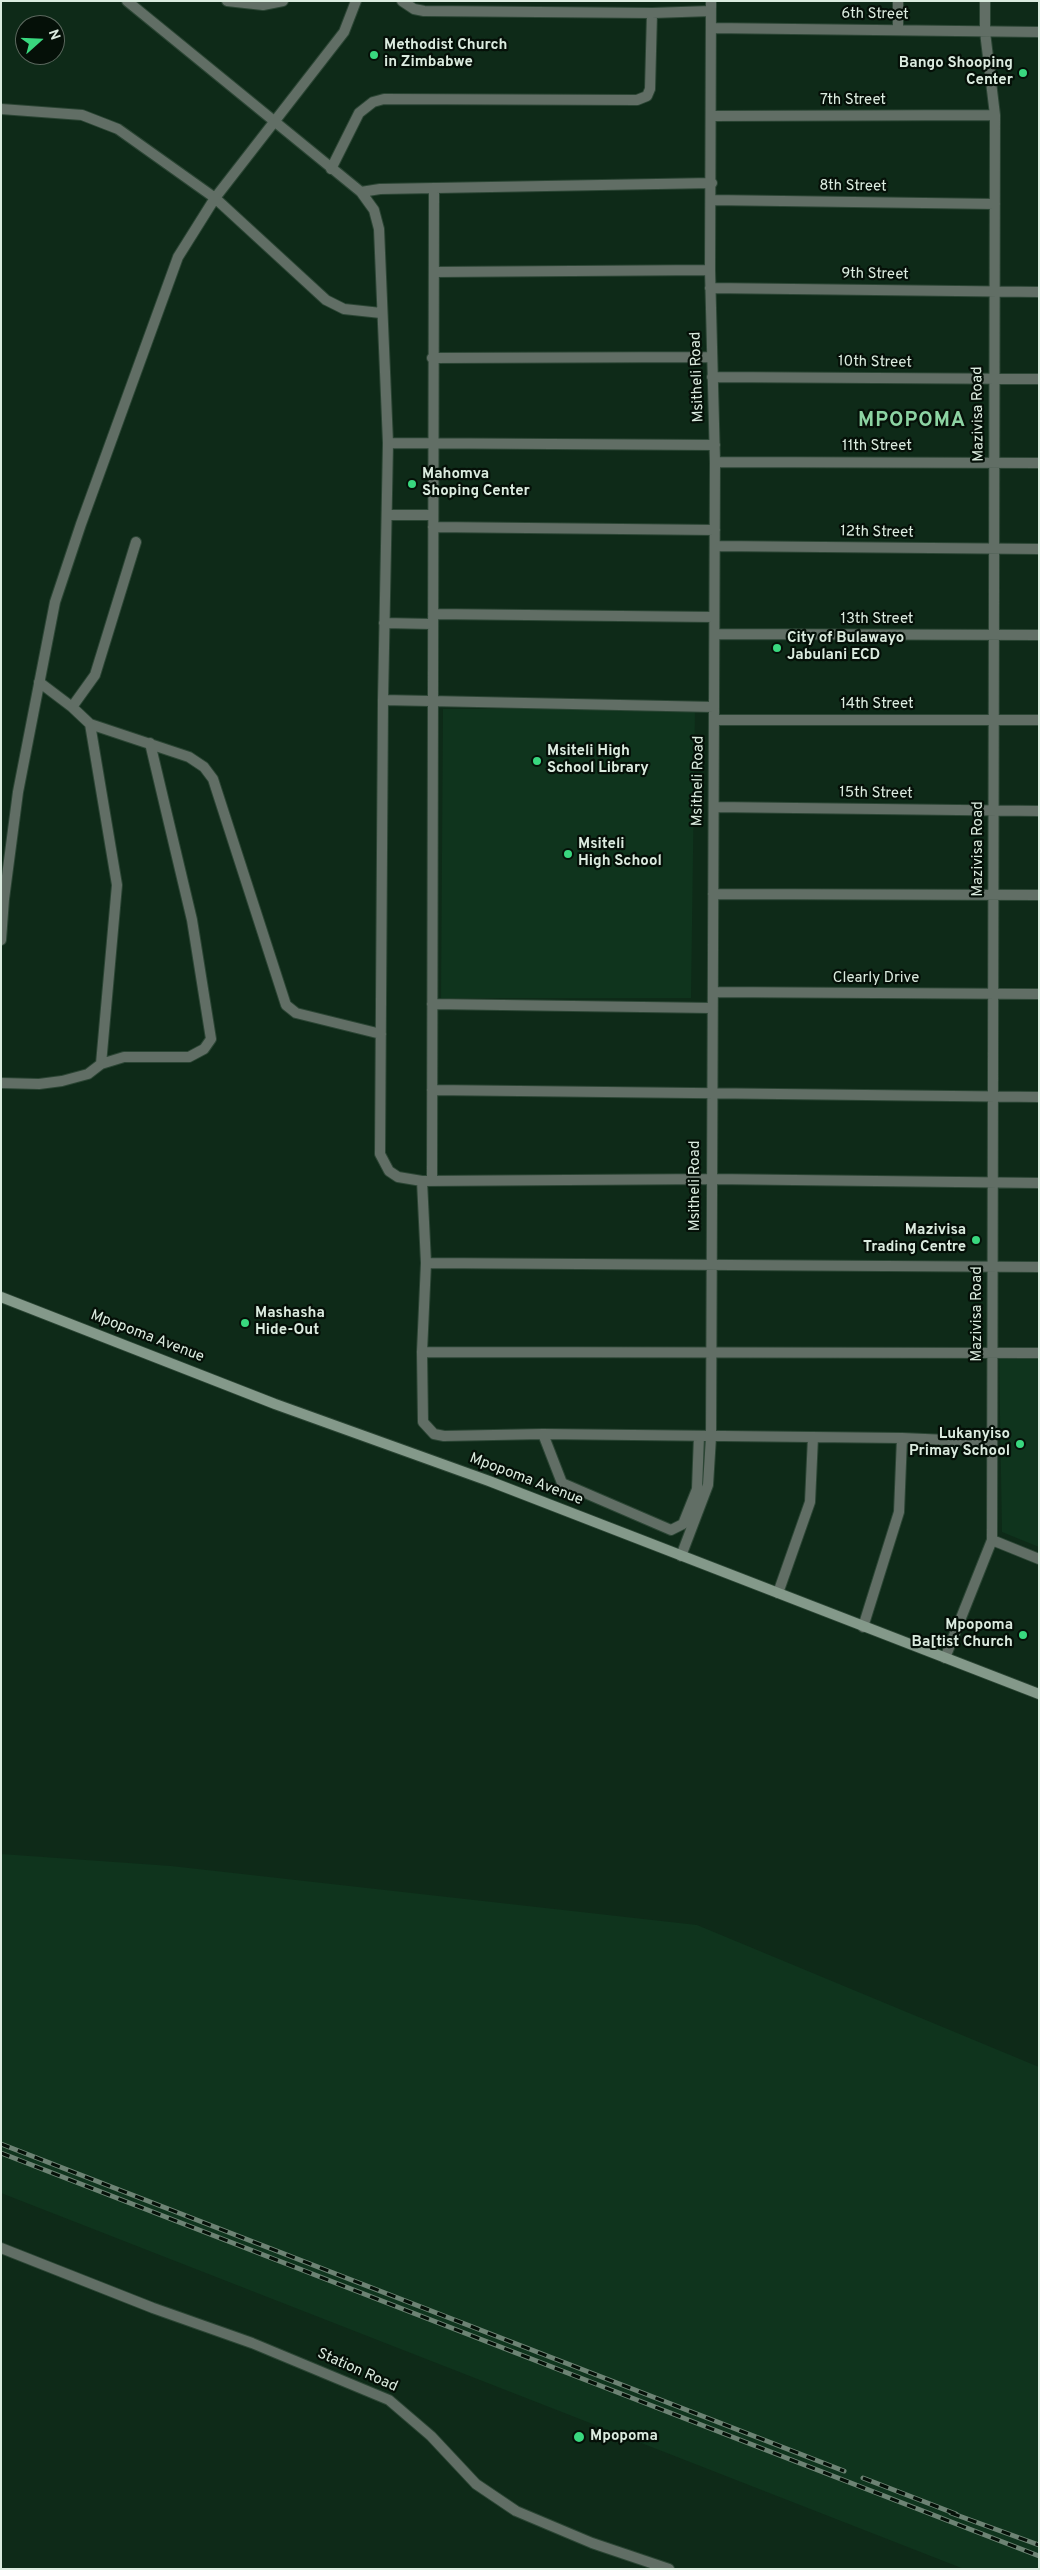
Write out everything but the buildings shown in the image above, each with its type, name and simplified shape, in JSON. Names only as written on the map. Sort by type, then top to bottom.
[{"type":"street","points":[[127,1],[274,124],[361,192],[374,210],[379,229],[381,313],[388,443],[383,700],[380,1154],[390,1171],[398,1177],[427,1180],[712,1179],[994,1184],[1039,1183]]},
{"type":"street","points":[[227,1],[263,5],[283,1]]},
{"type":"street","points":[[1,940],[4,899],[18,792],[55,602],[174,267],[215,198],[344,32],[356,1]]},
{"type":"street","points":[[402,1],[414,9],[424,11],[652,13],[711,6]]},
{"type":"street","points":[[898,1],[898,30]]},
{"type":"street","name":"Mazivisa Road","points":[[945,1658],[992,1540],[994,1353],[993,379],[995,115],[985,32],[985,1]]},
{"type":"street","name":"Msitheli Road","points":[[681,1556],[708,1485],[711,1437],[715,445],[710,288],[712,183],[711,6]]},
{"type":"street","points":[[331,168],[359,113],[373,102],[384,99],[637,100],[647,96],[650,89],[652,13]]},
{"type":"street","name":"6th Street","points":[[711,28],[1039,32]]},
{"type":"street","points":[[1,109],[82,115],[118,129],[215,198],[326,300],[344,309],[381,313]]},
{"type":"street","name":"7th Street","points":[[712,116],[995,115]]},
{"type":"street","points":[[361,192],[380,189],[712,183]]},
{"type":"street","points":[[434,188],[432,358],[432,1090],[427,1180],[422,1352],[423,1422],[434,1434],[444,1436],[543,1434],[902,1438],[992,1442]]},
{"type":"street","name":"8th Street","points":[[711,200],[995,204]]},
{"type":"street","points":[[434,272],[710,270]]},
{"type":"street","name":"9th Street","points":[[710,288],[1039,292]]},
{"type":"street","points":[[432,358],[711,357]]},
{"type":"street","name":"10th Street","points":[[712,377],[1039,379]]},
{"type":"street","points":[[388,443],[715,445]]},
{"type":"street","name":"11th Street","points":[[715,462],[1039,463]]},
{"type":"street","points":[[387,514],[433,516]]},
{"type":"street","points":[[433,527],[715,530]]},
{"type":"street","points":[[72,707],[95,675],[136,542]]},
{"type":"street","name":"12th Street","points":[[715,546],[1039,549]]},
{"type":"street","points":[[384,623],[433,619],[714,617]]},
{"type":"street","name":"13th Street","points":[[714,634],[1039,635]]},
{"type":"street","points":[[39,682],[72,707],[90,724],[189,757],[204,767],[213,779],[286,1006],[296,1013],[381,1034]]},
{"type":"street","points":[[383,700],[714,707]]},
{"type":"street","name":"14th Street","points":[[715,720],[1039,720]]},
{"type":"street","points":[[90,724],[117,885],[101,1064]]},
{"type":"street","points":[[1,1083],[40,1084],[62,1081],[88,1074],[101,1064],[124,1057],[189,1057],[204,1049],[211,1039],[192,920],[150,743]]},
{"type":"street","name":"15th Street","points":[[714,807],[1039,811]]},
{"type":"street","points":[[713,894],[1039,895]]},
{"type":"street","name":"Clearly Drive","points":[[713,992],[1039,994]]},
{"type":"street","points":[[432,1004],[712,1008]]},
{"type":"street","points":[[432,1090],[712,1095],[1039,1097]]},
{"type":"street","points":[[426,1263],[1039,1267]]},
{"type":"street","name":"Mpopoma Avenue","points":[[1,1297],[275,1404],[489,1481],[1039,1694]]},
{"type":"street","points":[[422,1352],[1039,1353]]},
{"type":"street","points":[[543,1434],[562,1483],[671,1530],[683,1524],[697,1489],[699,1436]]},
{"type":"street","points":[[778,1593],[810,1502],[813,1437]]},
{"type":"street","points":[[863,1627],[899,1512],[902,1438]]},
{"type":"street","points":[[992,1540],[1039,1559]]},
{"type":"street","name":"Station Road","points":[[1,2248],[153,2308],[252,2343],[389,2400],[431,2436],[476,2484],[516,2511],[592,2543],[669,2569]]},
{"type":"shaded area","name":"Msiteli High School","points":[[443,709],[695,709],[691,998],[441,998]]},
{"type":"shaded area","name":"Lukanyiso Primay School","points":[[999,1357],[1039,1357],[1039,1547],[1002,1532]]},
{"type":"shaded area","points":[[1,1854],[171,1866],[697,1925],[1039,2067],[1039,2569],[964,2569],[1,2193]]},
{"type":"railway","points":[[1,2144],[844,2471]]},
{"type":"railway","points":[[1,2153],[1039,2556]]},
{"type":"railway","points":[[863,2478],[956,2514]]},
{"type":"railway","points":[[951,2513],[1039,2545]]},
{"type":"place","name":"Methodist Church in Zimbabwe","points":[[374,55]]},
{"type":"place","name":"Bango Shooping Center","points":[[1023,73]]},
{"type":"place","name":"Mahomva Shoping Center","points":[[412,484]]},
{"type":"place","name":"City of Bulawayo Jabulani ECD","points":[[777,648]]},
{"type":"place","name":"Msiteli High School Library","points":[[537,761]]},
{"type":"place","name":"Msiteli High School","points":[[568,854]]},
{"type":"place","name":"Mazivisa Trading Centre","points":[[976,1240]]},
{"type":"place","name":"Mashasha Hide-Out","points":[[245,1323]]},
{"type":"place","name":"Lukanyiso Primay School","points":[[1020,1444]]},
{"type":"place","name":"Mpopoma Ba[tist Church","points":[[1023,1635]]},
{"type":"place","name":"Mpopoma","points":[[579,2437]]},
{"type":"district","name":"MPOPOMA","points":[[912,422]]}]
